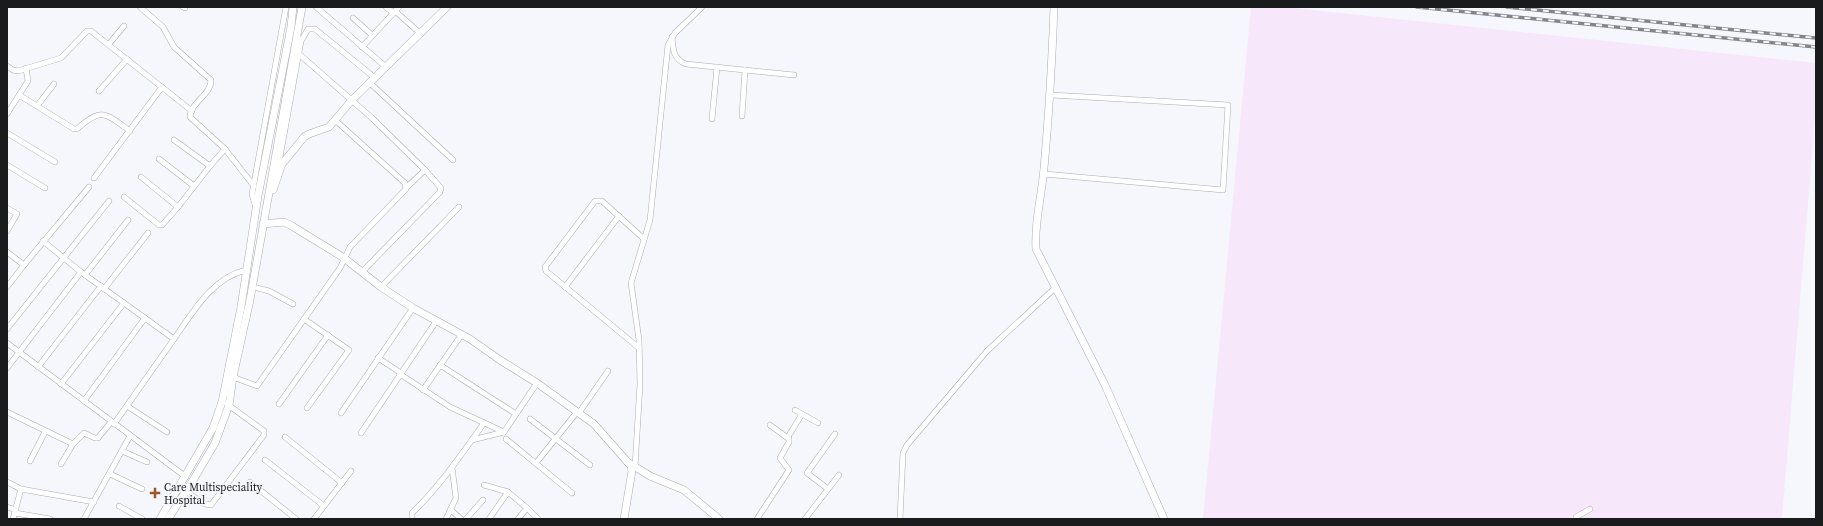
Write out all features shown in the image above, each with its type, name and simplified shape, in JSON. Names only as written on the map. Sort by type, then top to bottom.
[{"type":"street","points":[[140,7],[163,27],[174,47],[211,80],[209,88],[192,111],[190,117],[224,149],[254,186]]},
{"type":"street","points":[[256,210],[252,198],[286,7]]},
{"type":"street","points":[[160,519],[186,477],[225,404],[258,196],[291,27],[293,7]]},
{"type":"street","points":[[266,211],[302,7]]},
{"type":"street","points":[[316,7],[386,67]]},
{"type":"street","points":[[386,7],[396,11],[420,34]]},
{"type":"street","points":[[168,519],[215,443],[233,377],[253,287],[266,211],[282,164],[306,135],[329,127],[352,100],[447,7]]},
{"type":"street","points":[[624,519],[632,471],[640,384],[639,348],[631,286],[650,217],[667,50],[672,37],[702,7]]},
{"type":"street","points":[[1054,7],[1051,95],[1044,174],[1035,235],[1036,249],[1105,385],[1164,519]]},
{"type":"street","points":[[362,47],[396,11]]},
{"type":"street","points":[[353,18],[372,36]]},
{"type":"street","points":[[109,44],[124,26]]},
{"type":"street","points":[[276,181],[302,39],[308,29],[312,28],[372,80],[453,160]]},
{"type":"street","points":[[7,73],[61,58],[88,30],[109,44],[192,111]]},
{"type":"street","points":[[672,37],[674,52],[680,62],[794,75]]},
{"type":"street","points":[[299,54],[352,100],[440,186],[440,192],[362,272]]},
{"type":"street","points":[[99,91],[127,59]]},
{"type":"street","points":[[7,66],[14,70]]},
{"type":"street","points":[[712,119],[717,67]]},
{"type":"street","points":[[7,114],[28,81],[26,68]]},
{"type":"street","points":[[742,116],[745,70]]},
{"type":"street","points":[[37,106],[54,84]]},
{"type":"street","points":[[94,178],[162,88]]},
{"type":"street","points":[[19,95],[76,129],[92,117],[105,115],[130,131]]},
{"type":"street","points":[[1044,174],[1223,190],[1228,105],[1051,95]]},
{"type":"street","points":[[335,120],[405,183],[407,187]]},
{"type":"street","points":[[7,133],[55,162]]},
{"type":"street","points":[[174,140],[210,166]]},
{"type":"street","points":[[124,197],[159,225],[164,223],[224,149]]},
{"type":"street","points":[[159,158],[194,186]]},
{"type":"street","points":[[7,165],[45,188]]},
{"type":"street","points":[[233,377],[257,386],[340,268],[350,247],[425,170]]},
{"type":"street","points":[[141,177],[178,207]]},
{"type":"street","points":[[7,287],[89,186]]},
{"type":"street","points":[[639,348],[546,271],[545,267],[595,200],[602,201],[644,239]]},
{"type":"street","points":[[7,329],[109,201]]},
{"type":"street","points":[[381,287],[459,207]]},
{"type":"street","points":[[7,208],[17,214],[7,231]]},
{"type":"street","points":[[565,287],[619,216]]},
{"type":"street","points":[[7,368],[128,220]]},
{"type":"street","points":[[263,224],[288,223],[344,258],[381,287],[413,308],[462,334],[536,383],[598,428],[632,465],[650,476],[684,490],[719,519]]},
{"type":"street","points":[[38,367],[148,233]]},
{"type":"street","points":[[43,241],[83,274],[174,339]]},
{"type":"street","points":[[7,252],[24,265]]},
{"type":"street","points":[[61,464],[73,444],[84,433],[98,438],[113,423],[127,406],[206,295],[231,275],[246,270]]},
{"type":"street","points":[[253,287],[269,291],[293,304]]},
{"type":"street","points":[[900,519],[903,453],[907,445],[987,351],[1055,288]]},
{"type":"street","points":[[61,384],[124,303]]},
{"type":"street","points":[[341,413],[413,308]]},
{"type":"street","points":[[84,401],[145,318]]},
{"type":"street","points":[[304,319],[347,348],[348,352],[307,408]]},
{"type":"street","points":[[360,433],[437,320]]},
{"type":"street","points":[[423,390],[462,334]]},
{"type":"street","points":[[279,404],[328,335]]},
{"type":"street","points":[[7,343],[186,477]]},
{"type":"street","points":[[378,358],[450,407],[504,432]]},
{"type":"street","points":[[440,365],[516,414]]},
{"type":"street","points":[[536,463],[555,438],[578,413],[608,371]]},
{"type":"street","points":[[472,440],[504,432],[536,383]]},
{"type":"street","points":[[179,487],[206,504],[211,505],[264,435],[264,430],[225,404]]},
{"type":"street","points":[[127,406],[167,432]]},
{"type":"street","points":[[795,410],[818,423]]},
{"type":"street","points":[[7,412],[45,432],[73,444]]},
{"type":"street","points":[[757,519],[789,472],[789,468],[780,458],[789,442],[788,437],[802,414]]},
{"type":"street","points":[[530,419],[590,465]]},
{"type":"street","points":[[412,519],[412,513],[425,502],[452,468],[484,423]]},
{"type":"street","points":[[770,425],[788,437]]},
{"type":"street","points":[[30,461],[45,432]]},
{"type":"street","points":[[828,488],[808,473],[835,434]]},
{"type":"street","points":[[84,519],[130,436]]},
{"type":"street","points":[[285,437],[342,483]]},
{"type":"street","points":[[506,439],[572,493]]},
{"type":"street","points":[[122,451],[147,462]]},
{"type":"street","points":[[265,460],[324,506]]},
{"type":"street","points":[[446,519],[456,496],[452,468]]},
{"type":"street","points":[[314,519],[351,471]]},
{"type":"street","points":[[110,474],[142,489]]},
{"type":"street","points":[[805,519],[839,475]]},
{"type":"street","points":[[7,482],[21,488],[94,502]]},
{"type":"street","points":[[250,482],[296,519]]},
{"type":"street","points":[[484,485],[508,492],[538,519]]},
{"type":"street","points":[[13,519],[21,488]]},
{"type":"street","points":[[489,519],[508,492]]},
{"type":"street","points":[[466,519],[483,500]]},
{"type":"street","points":[[119,506],[142,519]]},
{"type":"street","points":[[7,507],[15,511],[50,519]]},
{"type":"street","points":[[518,519],[527,508]]},
{"type":"street","points":[[1576,517],[1590,509]]},
{"type":"street","points":[[451,510],[461,519]]},
{"type":"shaded area","points":[[1251,7],[1283,7],[1816,63],[1816,106],[1782,519],[1203,519]]},
{"type":"railway","points":[[1417,7],[1816,47]]},
{"type":"railway","points":[[1507,7],[1816,38]]},
{"type":"place","name":"Care Multispeciality Hospital","points":[[155,493]]}]
